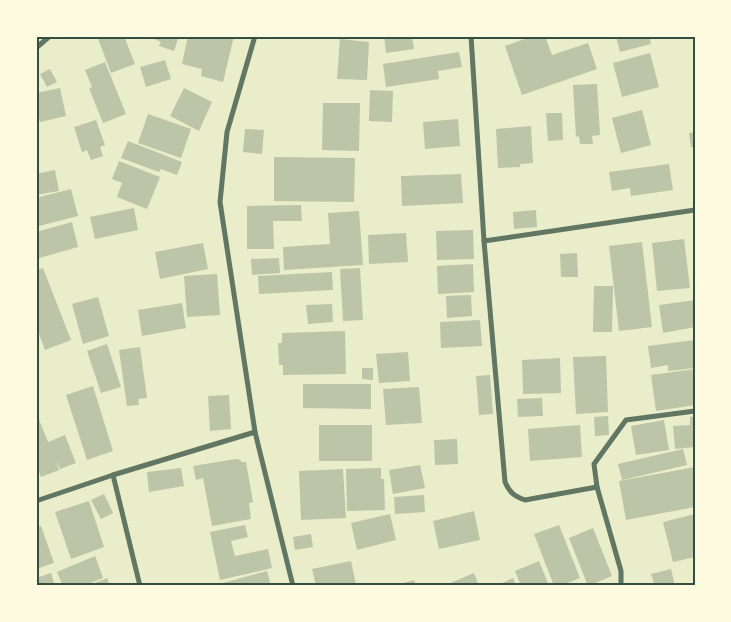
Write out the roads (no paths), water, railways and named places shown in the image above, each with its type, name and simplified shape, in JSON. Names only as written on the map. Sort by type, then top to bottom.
[{"type":"street","points":[[36,48],[50,36]]},
{"type":"street","points":[[255,36],[227,132],[220,202],[255,432],[293,586]]},
{"type":"street","points":[[471,36],[484,241],[505,482],[509,492],[525,500],[598,487]]},
{"type":"street","points":[[484,241],[695,210]]},
{"type":"street","points":[[621,586],[621,571],[598,487],[594,464],[626,420],[695,411]]},
{"type":"street","points":[[36,501],[113,475],[255,432]]},
{"type":"street","points":[[113,475],[140,586]]}]
